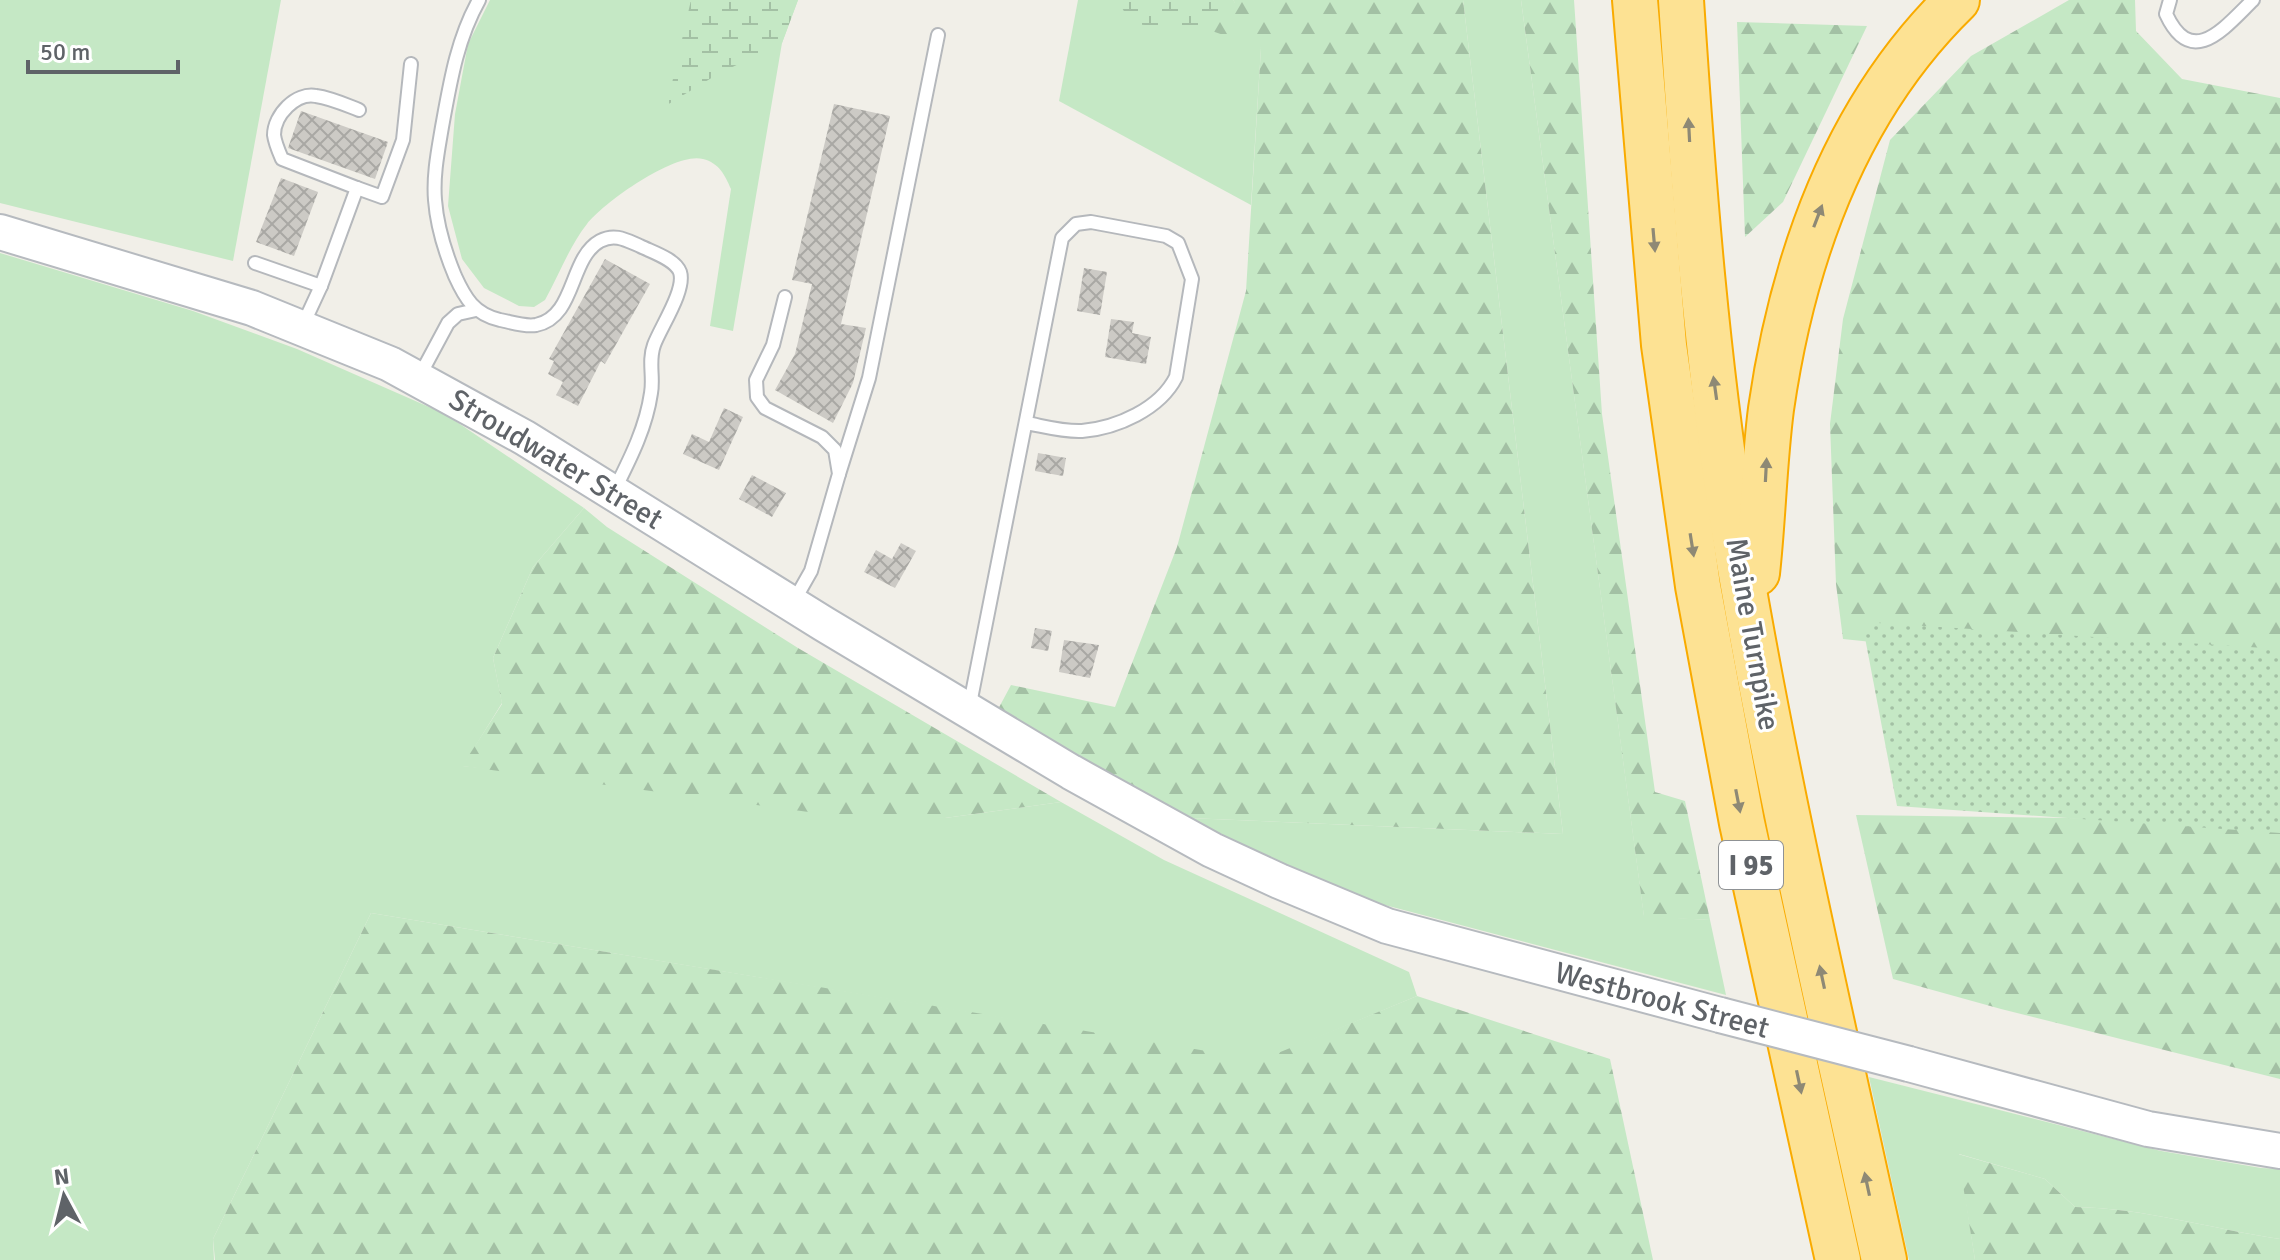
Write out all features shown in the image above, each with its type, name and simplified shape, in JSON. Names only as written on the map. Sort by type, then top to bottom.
[{"type":"highway","name":"Maine Turnpike","points":[[1681,0],[1693,198],[1705,319],[1737,552],[1782,792],[1884,1260]]},
{"type":"highway","points":[[1751,631],[1769,428],[1778,365],[1815,226],[1853,137],[1877,96],[1904,57],[1957,0]]},
{"type":"highway","name":"Maine Turnpike","points":[[1630,7],[1664,345],[1698,586],[1742,823],[1838,1260]]},
{"type":"main road","name":"Stroudwater Street","points":[[0,232],[181,285],[302,327],[418,378],[498,422],[968,712],[1071,772]]},
{"type":"main road","name":"Westbrook Street","points":[[1071,772],[1212,850],[1387,926],[2148,1129],[2229,1145],[2280,1151]]},
{"type":"lane","points":[[479,0],[469,19],[452,72],[435,170],[440,233],[465,299],[476,310],[493,318],[536,325],[559,310],[588,253],[597,242],[611,237],[621,237],[670,261],[679,270],[681,281],[678,292],[653,348],[652,392],[644,423],[614,492]]},
{"type":"lane","points":[[2170,0],[2166,14],[2174,31],[2189,40],[2204,41],[2219,34],[2253,0]]},
{"type":"lane","points":[[793,603],[811,571],[869,378],[938,35]]},
{"type":"lane","points":[[359,110],[315,95],[298,98],[286,107],[274,134],[282,159],[382,197],[403,140],[411,64]]},
{"type":"lane","points":[[302,327],[321,286],[357,188]]},
{"type":"lane","points":[[968,712],[1062,238],[1076,224],[1091,222],[1166,236],[1178,243],[1192,279],[1176,377],[1161,398],[1119,422],[1081,431],[1026,423]]},
{"type":"lane","points":[[255,263],[321,286]]},
{"type":"lane","points":[[785,297],[773,345],[756,380],[757,397],[765,408],[822,437],[835,450],[839,474]]},
{"type":"lane","points":[[418,378],[448,323],[458,314],[476,310]]},
{"type":"green space","points":[[0,0],[281,0],[233,261],[0,203]]},
{"type":"green space","points":[[490,0],[798,0],[782,43],[733,331],[710,326],[731,189],[724,174],[703,159],[691,159],[659,170],[608,203],[587,224],[545,300],[534,307],[519,306],[484,288],[462,259],[448,206],[455,114],[468,44]]},
{"type":"green space","points":[[691,0],[798,0],[782,43],[718,74],[667,105]]},
{"type":"green space","points":[[1078,0],[1233,0],[1261,48],[1251,205],[1059,101]]},
{"type":"green space","points":[[1117,0],[1233,0],[1235,3],[1209,30],[1132,24]]},
{"type":"green space","points":[[1233,0],[1463,0],[1563,834],[1188,818],[996,713],[1011,685],[1115,707],[1177,547],[1246,291],[1261,48],[1209,30],[1235,3]]},
{"type":"green space","points":[[1463,0],[1521,0],[1644,916],[1710,920],[1726,995],[1362,899],[1188,818],[1563,834]]},
{"type":"green space","points":[[1521,0],[1574,0],[1602,414],[1655,792],[1685,801],[1710,920],[1644,917]]},
{"type":"green space","points":[[2069,0],[2135,0],[2136,31],[2182,79],[2280,98],[2280,684],[1843,639],[1836,584],[1830,424],[1843,319],[1890,140],[1971,56]]},
{"type":"green space","points":[[1737,22],[1867,26],[1783,202],[1745,237]]},
{"type":"green space","points":[[0,253],[193,311],[297,349],[445,414],[584,508],[533,567],[493,658],[502,703],[463,766],[945,818],[1061,802],[1164,860],[1409,972],[1417,996],[1261,1061],[371,913],[213,1239],[214,1260],[0,1260]]},
{"type":"green space","points":[[584,508],[607,527],[798,648],[1061,802],[945,818],[846,817],[462,766],[502,704],[493,658],[533,567]]},
{"type":"green space","points":[[1862,622],[2280,649],[2280,833],[1897,806]]},
{"type":"green space","points":[[1856,815],[2280,821],[2280,1079],[1893,979]]},
{"type":"green space","points":[[371,913],[1261,1060],[1417,996],[1610,1059],[1653,1260],[215,1260],[213,1239]]},
{"type":"green space","points":[[1869,1077],[2161,1151],[2280,1169],[2280,1239],[2152,1215],[2075,1207],[2045,1179],[1959,1154],[1975,1260],[1909,1260]]},
{"type":"green space","points":[[1958,1154],[2045,1179],[2075,1207],[2152,1215],[2280,1239],[2280,1260],[1975,1260]]},
{"type":"building","points":[[834,104],[890,116],[841,324],[866,328],[853,383],[833,423],[775,390],[795,354],[812,284],[792,280]]},
{"type":"building","points":[[301,111],[388,142],[375,179],[288,148]]},
{"type":"building","points":[[281,178],[318,192],[294,256],[256,242]]},
{"type":"building","points":[[605,259],[650,284],[605,364],[601,361],[578,406],[556,395],[563,382],[548,374],[554,361],[549,359]]},
{"type":"building","points":[[1084,268],[1107,272],[1100,315],[1077,311]]},
{"type":"building","points":[[1111,319],[1134,322],[1132,333],[1151,337],[1146,364],[1105,357]]},
{"type":"building","points":[[724,408],[743,417],[719,470],[683,454],[692,434],[709,442]]},
{"type":"building","points":[[1038,453],[1066,458],[1063,476],[1035,471]]},
{"type":"building","points":[[752,475],[786,493],[772,517],[739,499]]},
{"type":"building","points":[[901,543],[916,551],[895,588],[864,572],[876,550],[892,559]]},
{"type":"building","points":[[1035,628],[1052,631],[1048,651],[1031,648]]},
{"type":"building","points":[[1064,640],[1099,645],[1090,678],[1059,672]]}]
